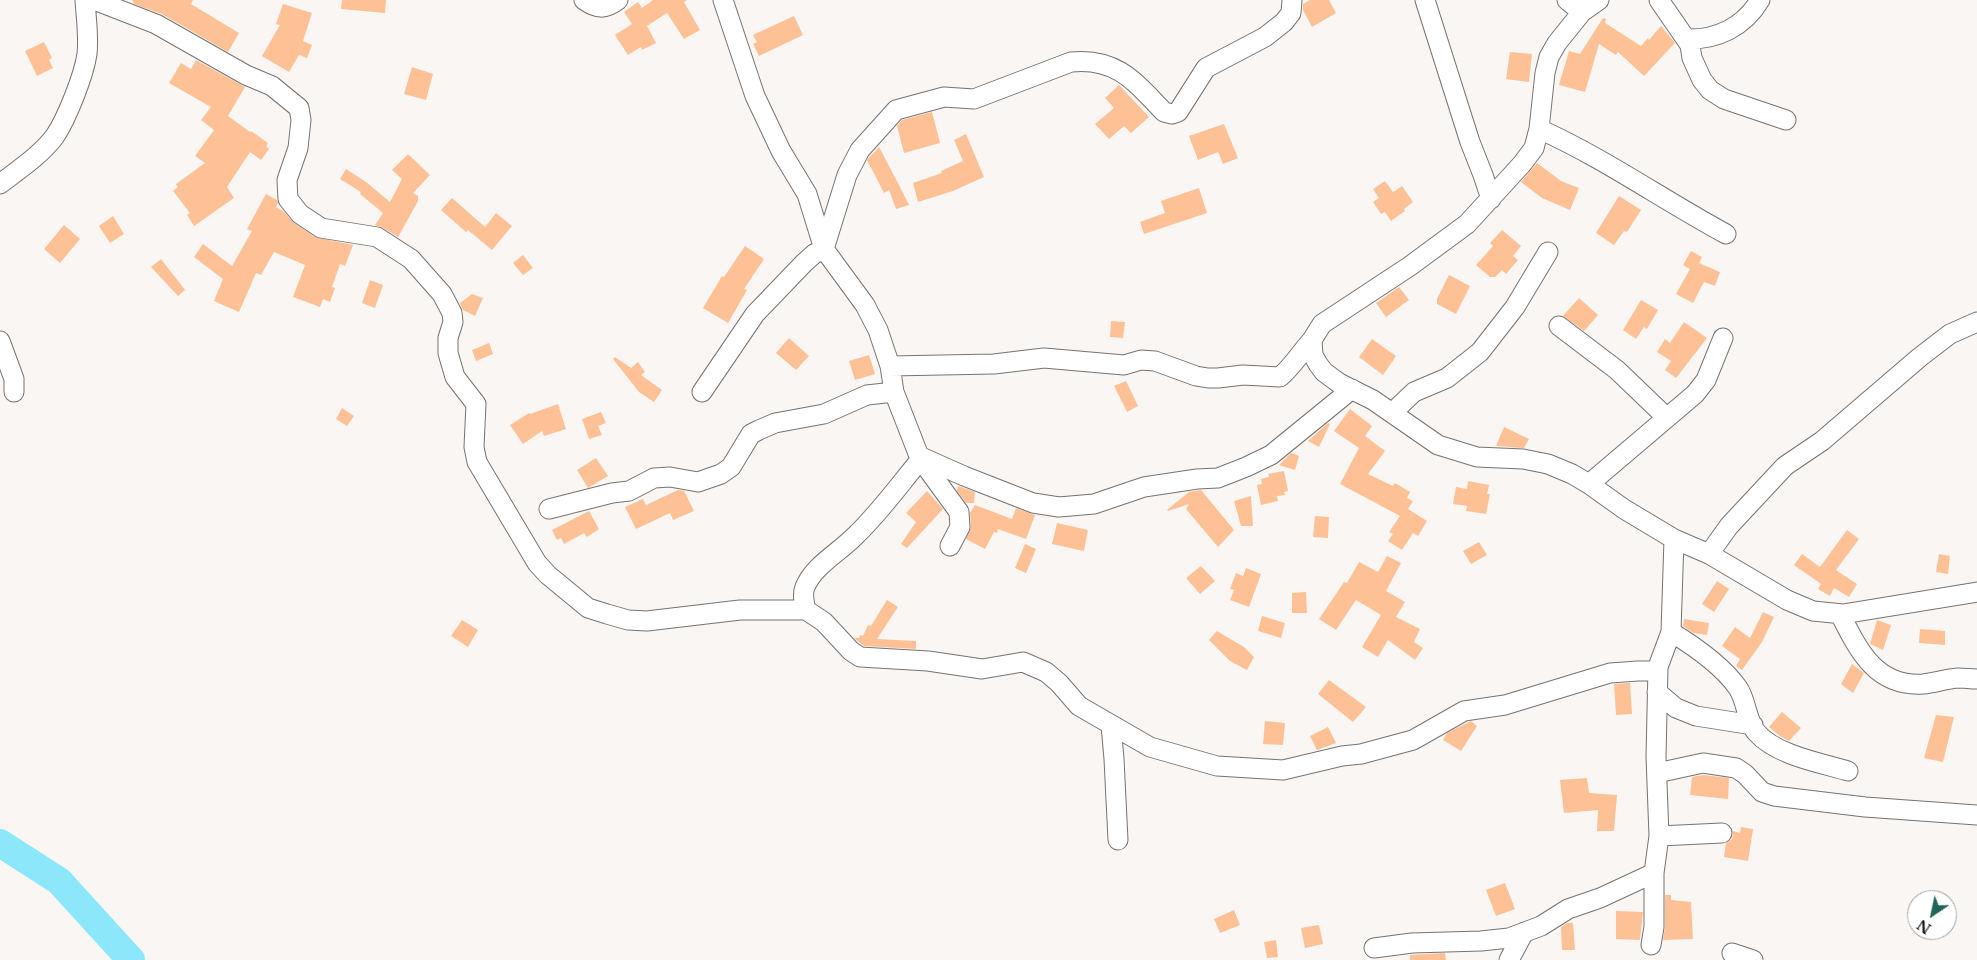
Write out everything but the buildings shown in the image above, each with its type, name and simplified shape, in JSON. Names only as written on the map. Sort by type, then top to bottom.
[{"type":"street","points":[[0,184],[55,136],[65,116],[78,86],[87,54],[85,0]]},
{"type":"street","points":[[94,0],[156,24],[246,75],[272,86],[299,108],[301,120],[298,148],[287,180],[288,199],[300,214],[321,228],[377,237],[411,259],[442,294],[452,314],[453,322],[448,338],[448,353],[455,377],[476,404],[474,447],[477,462],[522,539],[548,576],[588,608],[628,620],[647,621],[740,610],[806,610],[824,622],[850,651],[860,657],[928,661],[982,669],[1022,662],[1046,672],[1059,683],[1079,706],[1150,747],[1217,766],[1283,770],[1342,756],[1360,754],[1413,740],[1464,711],[1505,705],[1610,673],[1638,670],[1658,671]]},
{"type":"street","points":[[584,0],[597,8],[605,8],[618,0]]},
{"type":"street","points":[[723,0],[755,96],[781,151],[807,194],[824,249],[865,305],[878,330],[890,366],[894,392],[920,457],[959,512],[960,527],[950,546]]},
{"type":"street","points":[[702,392],[755,314],[804,263],[814,254],[824,249],[847,176],[860,150],[896,110],[944,97],[974,98],[1071,62],[1088,60],[1114,67],[1128,76],[1164,112],[1172,114],[1178,112],[1206,68],[1265,37],[1284,22],[1290,13],[1292,0]]},
{"type":"street","points":[[1425,0],[1470,142],[1491,199]]},
{"type":"street","points":[[1566,0],[1582,12]]},
{"type":"street","points":[[890,366],[994,364],[1044,358],[1124,365],[1141,360],[1155,361],[1196,376],[1208,378],[1243,374],[1280,377],[1288,370],[1322,324],[1330,317],[1410,266],[1467,224],[1513,176],[1534,148],[1539,129],[1545,73],[1549,57],[1582,12],[1599,0]]},
{"type":"street","points":[[1660,0],[1686,39],[1702,80],[1710,90],[1724,99],[1786,120]]},
{"type":"street","points":[[1686,39],[1704,40],[1716,37],[1743,20],[1760,0]]},
{"type":"street","points":[[1539,129],[1586,152],[1726,234]]},
{"type":"street","points":[[1392,413],[1414,392],[1447,378],[1480,352],[1515,307],[1548,252]]},
{"type":"street","points":[[1709,554],[1730,526],[1785,466],[1822,441],[1950,334],[1977,322]]},
{"type":"street","points":[[1559,326],[1617,370],[1666,417]]},
{"type":"street","points":[[1588,484],[1695,394],[1706,380],[1723,338]]},
{"type":"street","points":[[1312,340],[1314,355],[1324,372],[1339,383],[1392,413],[1438,445],[1477,457],[1523,459],[1548,464],[1588,484],[1624,509],[1674,539],[1709,554],[1787,600],[1813,610],[1840,614],[1977,592]]},
{"type":"street","points":[[0,341],[14,378],[14,392]]},
{"type":"street","points":[[920,457],[1033,503],[1074,507],[1094,504],[1144,487],[1197,479],[1218,478],[1246,468],[1272,455],[1352,389]]},
{"type":"street","points":[[548,508],[612,493],[629,491],[654,478],[670,477],[698,482],[721,474],[731,467],[751,434],[759,430],[781,422],[818,416],[867,395],[894,392]]},
{"type":"street","points":[[806,610],[803,596],[805,587],[812,577],[821,566],[857,535],[920,457]]},
{"type":"street","points":[[1651,945],[1654,927],[1654,873],[1659,836],[1657,773],[1658,671],[1671,632],[1674,539]]},
{"type":"street","points":[[1840,614],[1860,653],[1872,666],[1891,678],[1908,684],[1923,684],[1957,678],[1977,680]]},
{"type":"street","points":[[1671,632],[1703,654],[1738,688],[1746,704],[1752,726],[1756,733],[1767,742],[1784,751],[1848,770]]},
{"type":"street","points":[[1657,692],[1676,708],[1696,716],[1752,726]]},
{"type":"street","points":[[1111,725],[1118,840]]},
{"type":"street","points":[[1657,773],[1702,763],[1736,768],[1745,774],[1762,792],[1774,796],[1865,807],[1977,815]]},
{"type":"street","points":[[1659,836],[1722,833]]},
{"type":"street","points":[[1374,948],[1412,943],[1481,941],[1509,938],[1541,926],[1568,909],[1600,898],[1654,873]]},
{"type":"street","points":[[1509,960],[1524,932]]},
{"type":"street","points":[[1732,953],[1753,960]]},
{"type":"waterway","points":[[0,843],[59,881],[131,960]]}]
